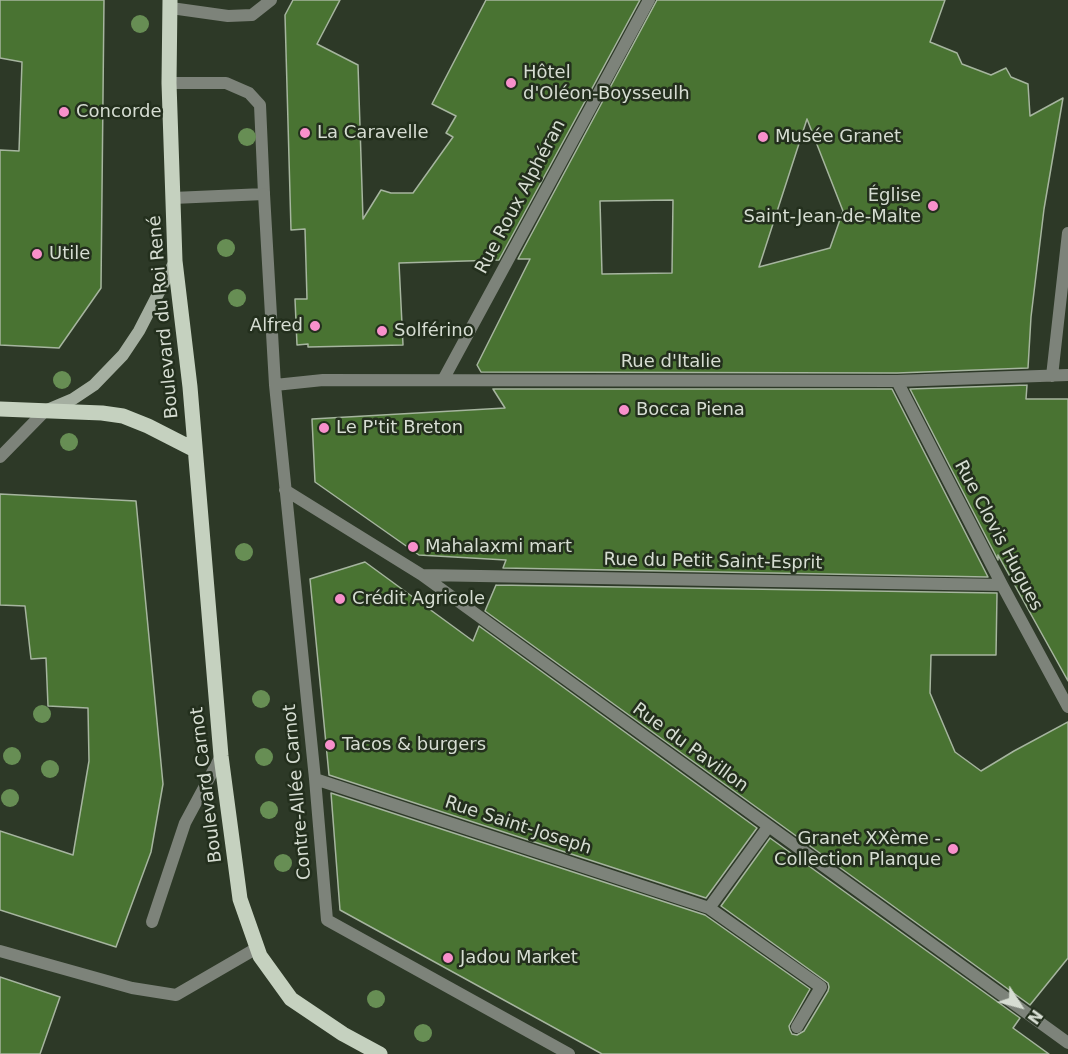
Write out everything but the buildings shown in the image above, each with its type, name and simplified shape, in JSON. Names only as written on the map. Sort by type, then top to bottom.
[{"type":"main road","name":"Boulevard du Roi René","points":[[170,4],[169,83],[175,261],[195,450]]},
{"type":"main road","points":[[45,411],[73,399],[94,385],[123,355],[139,331],[175,261]]},
{"type":"main road","points":[[0,409],[102,413],[123,416],[195,450]]},
{"type":"main road","name":"Boulevard Carnot","points":[[195,450],[221,756],[240,899],[260,956],[291,999],[343,1034],[380,1054]]},
{"type":"street","points":[[170,4],[228,16],[252,15],[271,0]]},
{"type":"street","name":"Rue Roux Alphéran","points":[[442,380],[649,0]]},
{"type":"street","name":"Contre-Allée Carnot","points":[[169,83],[226,83],[249,93],[260,105],[275,385],[327,920],[569,1054]]},
{"type":"street","points":[[173,198],[264,194]]},
{"type":"street","points":[[1052,376],[1068,234]]},
{"type":"street","name":"Rue d'Italie","points":[[275,385],[323,380],[897,381],[1068,375]]},
{"type":"street","name":"Rue Clovis Hugues","points":[[897,381],[1068,707]]},
{"type":"street","points":[[0,457],[45,411]]},
{"type":"street","name":"Rue du Pavillon","points":[[285,490],[422,575],[1068,1043]]},
{"type":"street","name":"Rue du Petit Saint-Esprit","points":[[422,575],[1002,585]]},
{"type":"street","points":[[152,922],[185,823],[221,756]]},
{"type":"street","name":"Rue Saint-Joseph","points":[[315,779],[708,908],[820,987],[797,1028]]},
{"type":"street","points":[[708,908],[768,826]]},
{"type":"street","points":[[0,951],[132,988],[176,996],[256,948]]},
{"type":"place","name":"Hôtel d'Oléon-Boysseulh","points":[[511,83]]},
{"type":"place","name":"Concorde","points":[[64,112]]},
{"type":"place","name":"La Caravelle","points":[[305,133]]},
{"type":"place","name":"Musée Granet","points":[[763,137]]},
{"type":"place","name":"Église Saint-Jean-de-Malte","points":[[933,206]]},
{"type":"place","name":"Utile","points":[[37,254]]},
{"type":"place","name":"Alfred","points":[[315,326]]},
{"type":"place","name":"Solférino","points":[[382,331]]},
{"type":"place","name":"Bocca Piena","points":[[624,410]]},
{"type":"place","name":"Le P'tit Breton","points":[[324,428]]},
{"type":"place","name":"Mahalaxmi mart","points":[[413,547]]},
{"type":"place","name":"Crédit Agricole","points":[[340,599]]},
{"type":"place","name":"Tacos & burgers","points":[[330,745]]},
{"type":"place","name":"Granet XXème - Collection Planque","points":[[953,849]]},
{"type":"place","name":"Jadou Market","points":[[448,958]]}]
